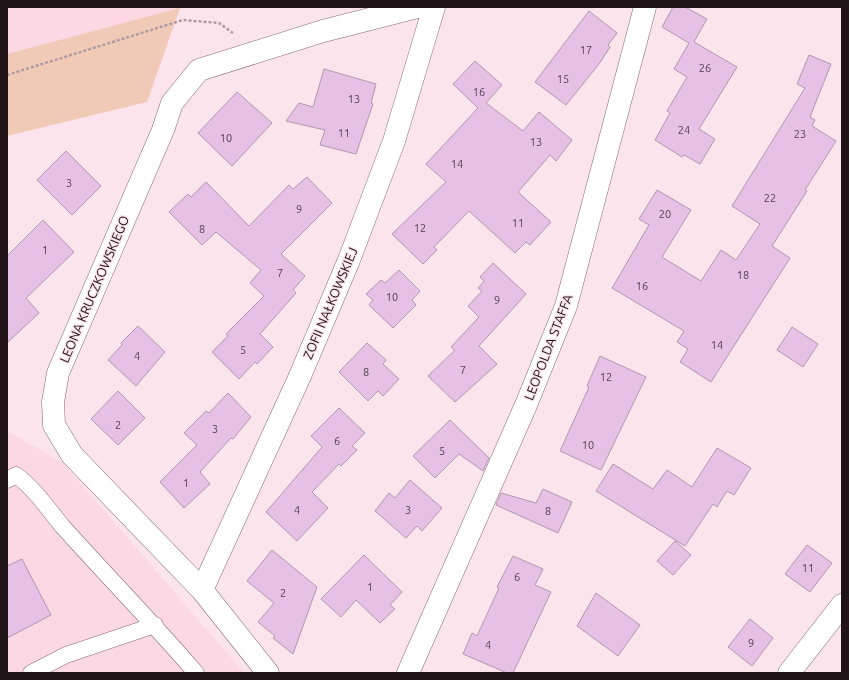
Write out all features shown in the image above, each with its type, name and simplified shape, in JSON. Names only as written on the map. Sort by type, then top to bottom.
[{"type":"street","name":"LEONA KRUCZKOWSKIEGO","points":[[268,673],[202,590],[72,454],[54,425],[53,402],[58,373],[67,348],[163,130],[172,103],[199,70],[258,50],[418,7]]},
{"type":"street","name":"ZOFII NAŁKOWSKIEJ","points":[[202,590],[296,384],[349,260],[394,141],[434,7]]},
{"type":"street","name":"LEOPOLDA STAFFA","points":[[408,673],[526,405],[566,306],[645,7]]},
{"type":"street","points":[[789,673],[842,605]]},
{"type":"lane","points":[[10,474],[26,482],[63,526],[155,625],[196,673]]},
{"type":"lane","points":[[31,673],[66,655],[155,625]]},
{"type":"path","points":[[7,75],[183,20],[218,23],[258,50]]},
{"type":"shaded area","points":[[7,7],[187,7],[7,54]]},
{"type":"shaded area","points":[[180,8],[147,102],[7,136],[7,54]]},
{"type":"shaded area","points":[[7,431],[63,463],[244,673],[7,673]]},
{"type":"building","points":[[673,7],[685,7],[707,19],[694,42],[737,67],[699,129],[715,139],[700,164],[684,155],[682,157],[655,140],[670,113],[667,111],[687,77],[674,69],[689,43],[662,27]]},
{"type":"building","points":[[589,11],[617,33],[608,45],[610,47],[599,64],[566,105],[535,82]]},
{"type":"building","points":[[809,55],[831,64],[810,117],[815,120],[812,126],[836,141],[805,190],[807,191],[772,246],[790,258],[711,382],[680,362],[688,349],[677,342],[684,331],[612,288],[649,225],[639,219],[657,190],[691,210],[662,257],[701,281],[721,250],[736,260],[760,224],[732,206],[805,88],[797,84]]},
{"type":"building","points":[[475,61],[502,85],[486,103],[523,131],[539,112],[572,140],[556,161],[550,155],[518,192],[551,222],[530,245],[526,242],[515,253],[469,211],[434,247],[437,250],[423,264],[392,234],[446,182],[426,164],[478,108],[453,84]]},
{"type":"building","points":[[324,69],[376,84],[371,103],[373,104],[356,154],[320,145],[325,130],[286,121],[299,103],[313,107]]},
{"type":"building","points":[[237,92],[272,123],[232,166],[198,133]]},
{"type":"building","points":[[66,151],[101,186],[72,215],[37,180]]},
{"type":"building","points":[[307,177],[332,203],[281,254],[305,276],[293,290],[296,293],[260,334],[273,347],[257,364],[255,362],[239,379],[212,352],[228,336],[226,334],[264,296],[250,283],[261,270],[216,232],[202,245],[169,212],[188,194],[191,197],[206,182],[249,226],[289,185],[293,189]]},
{"type":"building","points":[[43,220],[74,252],[26,298],[39,313],[7,343],[7,256]]},
{"type":"building","points":[[493,263],[526,294],[479,346],[497,364],[455,402],[428,376],[455,350],[451,347],[479,317],[468,306],[482,291],[478,288],[484,281],[480,277]]},
{"type":"building","points":[[399,270],[420,291],[412,300],[416,305],[393,328],[369,305],[373,300],[366,294],[381,280],[385,283]]},
{"type":"building","points":[[138,326],[165,352],[136,386],[108,360],[122,345],[121,343]]},
{"type":"building","points":[[792,327],[818,344],[803,367],[777,350]]},
{"type":"building","points":[[367,343],[386,360],[383,364],[399,379],[383,396],[378,391],[368,401],[339,372]]},
{"type":"building","points":[[600,356],[646,377],[601,470],[560,451],[589,387],[587,386]]},
{"type":"building","points":[[118,391],[145,418],[118,445],[91,419]]},
{"type":"building","points":[[228,393],[251,417],[233,439],[231,438],[200,472],[210,484],[184,508],[160,482],[197,445],[184,433],[206,411],[209,413]]},
{"type":"building","points":[[339,408],[365,433],[352,446],[357,450],[341,466],[339,464],[312,492],[328,508],[297,541],[266,512],[322,447],[311,436]]},
{"type":"building","points":[[450,420],[489,458],[483,471],[459,454],[435,478],[413,456]]},
{"type":"building","points":[[717,448],[751,468],[734,495],[727,491],[717,507],[713,504],[685,546],[596,491],[613,464],[653,489],[667,470],[692,487]]},
{"type":"building","points":[[410,480],[442,508],[422,531],[417,526],[406,538],[375,511],[389,493],[395,498]]},
{"type":"building","points":[[543,489],[572,502],[558,533],[496,505],[501,493],[536,503]]},
{"type":"building","points":[[675,541],[691,555],[673,575],[657,561]]},
{"type":"building","points":[[807,545],[832,563],[810,592],[785,574]]},
{"type":"building","points":[[272,550],[317,587],[293,654],[273,638],[275,636],[258,622],[274,603],[247,581]]},
{"type":"building","points":[[364,555],[402,592],[390,605],[395,609],[380,623],[356,600],[341,617],[321,599]]},
{"type":"building","points":[[513,556],[543,569],[535,585],[551,592],[513,673],[507,673],[463,654],[472,633],[477,636],[499,588],[497,587]]},
{"type":"building","points":[[22,559],[51,615],[7,638],[7,566]]},
{"type":"building","points":[[596,593],[640,625],[618,656],[577,626]]},
{"type":"building","points":[[750,619],[773,638],[752,666],[728,647]]}]
